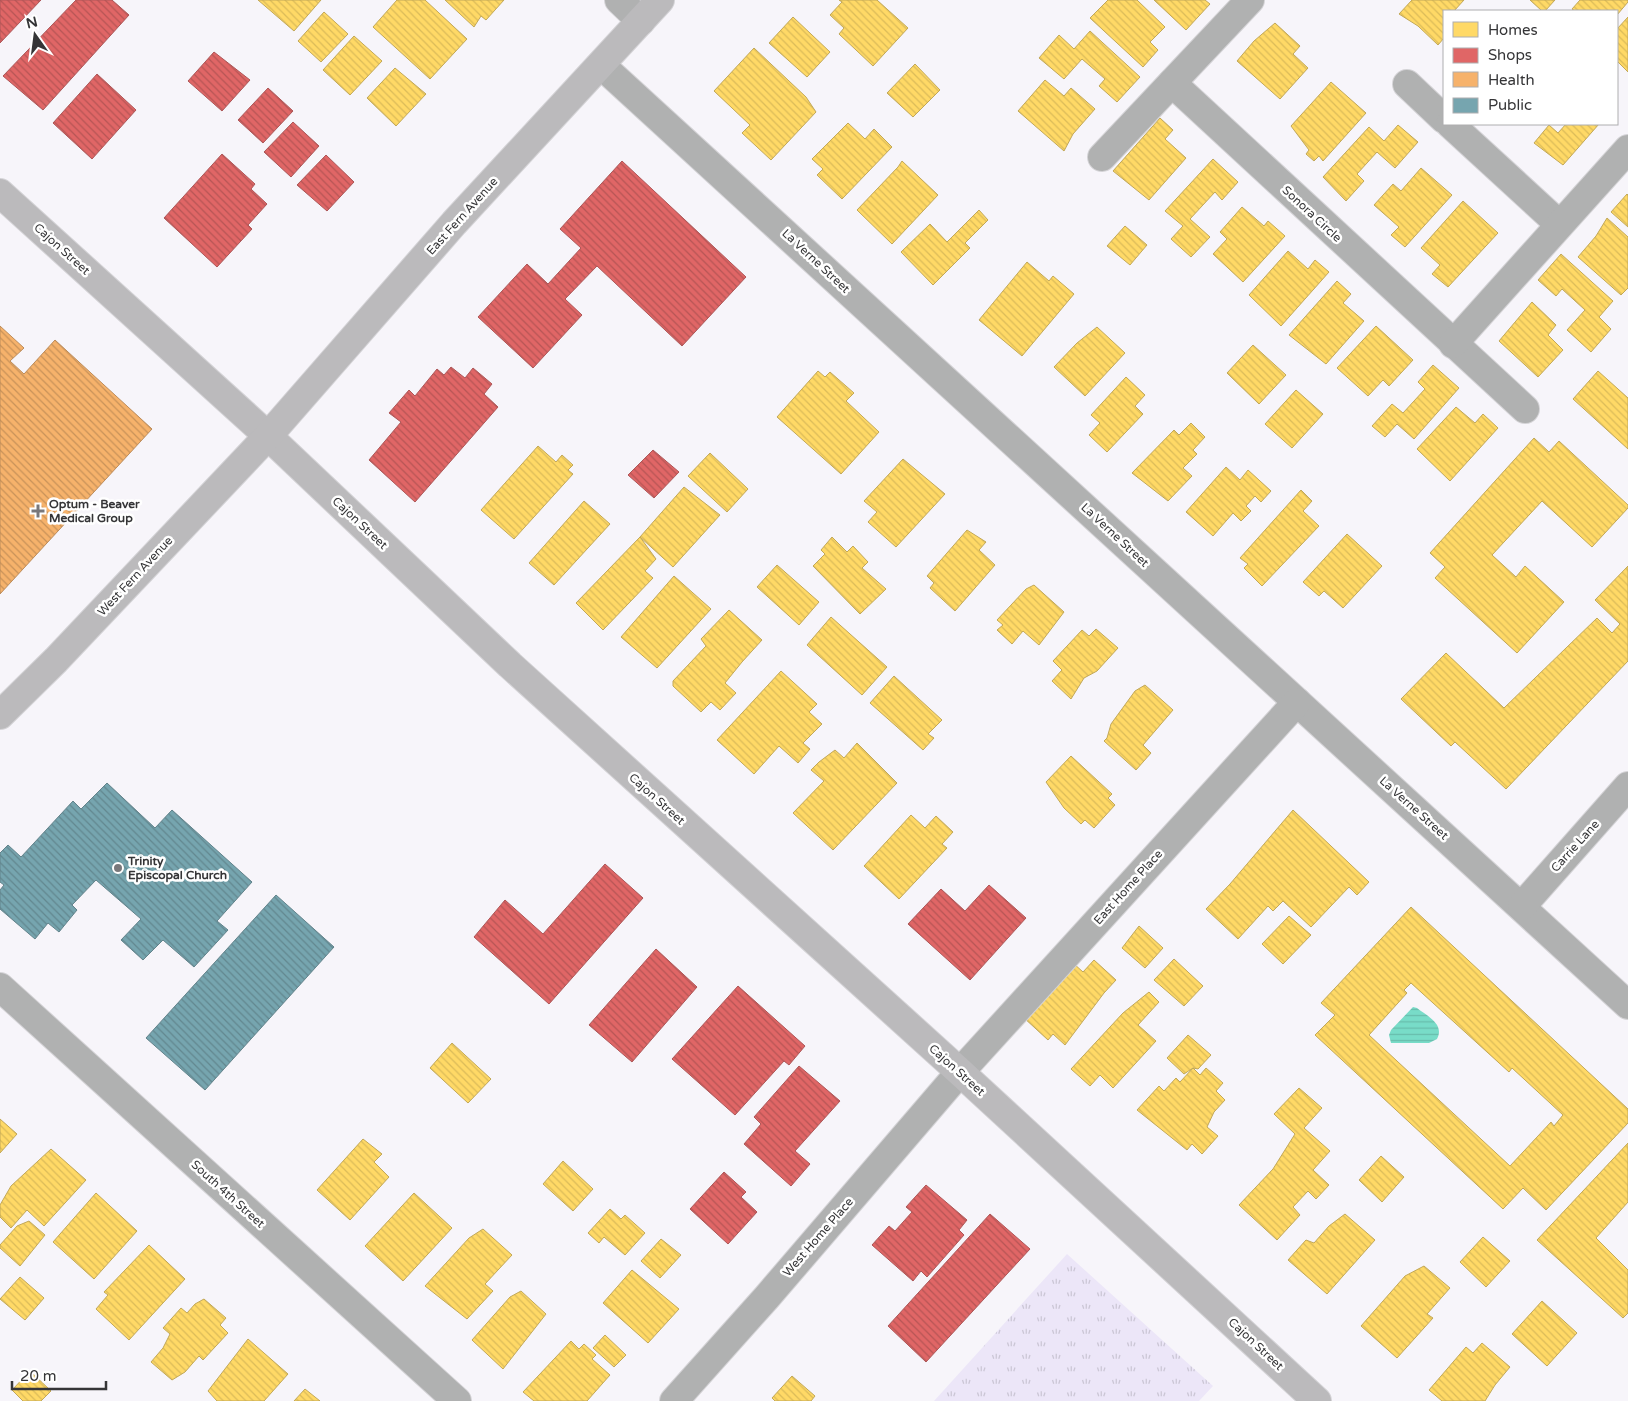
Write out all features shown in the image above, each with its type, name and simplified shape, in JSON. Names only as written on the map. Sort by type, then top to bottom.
[{"type":"street","points":[[619,0],[642,21]]},
{"type":"street","name":"East Fern Avenue","points":[[268,436],[448,230],[660,0]]},
{"type":"street","points":[[1102,157],[1250,0]]},
{"type":"street","name":"La Verne Street","points":[[602,64],[1628,1005]]},
{"type":"street","name":"Sonora Circle","points":[[1172,84],[1524,409]]},
{"type":"street","points":[[1407,84],[1443,118]]},
{"type":"street","points":[[1451,125],[1559,224]]},
{"type":"street","points":[[1452,344],[1628,149]]},
{"type":"street","name":"Cajon Street","points":[[0,193],[268,436],[510,665],[960,1072],[1317,1401]]},
{"type":"street","name":"West Fern Avenue","points":[[0,714],[56,660],[268,436]]},
{"type":"street","name":"East Home Place","points":[[960,1072],[1297,702]]},
{"type":"street","name":"Carrie Lane","points":[[1522,906],[1628,786]]},
{"type":"street","name":"South 4th Street","points":[[0,987],[457,1401]]},
{"type":"street","name":"West Home Place","points":[[674,1401],[960,1072]]},
{"type":"green space","points":[[1067,1254],[1213,1386],[1199,1401],[934,1401]]},
{"type":"shaded area","points":[[1413,1007],[1425,1014],[1437,1025],[1439,1034],[1437,1039],[1429,1043],[1391,1043],[1389,1035],[1391,1030]]},
{"type":"building: Homes","points":[[258,0],[321,0],[294,31]]},
{"type":"building: Homes","points":[[397,0],[425,0],[467,39],[430,79],[373,27]]},
{"type":"building: Homes","points":[[445,0],[504,0],[486,20],[481,16],[474,27]]},
{"type":"building: Homes","points":[[839,0],[877,0],[908,28],[873,66],[839,34],[844,28],[830,15],[842,2]]},
{"type":"building: Homes","points":[[1108,0],[1137,0],[1165,27],[1150,42],[1158,50],[1143,67],[1090,18]]},
{"type":"building: Homes","points":[[1154,0],[1205,0],[1210,4],[1186,30]]},
{"type":"building: Homes","points":[[1412,0],[1464,0],[1455,10],[1443,10],[1443,39],[1438,45],[1418,26],[1399,14]]},
{"type":"building: Homes","points":[[1530,0],[1555,0],[1546,10],[1541,10]]},
{"type":"building: Homes","points":[[1580,0],[1628,0],[1618,14],[1618,10],[1572,9]]},
{"type":"building: Homes","points":[[324,12],[348,34],[321,62],[298,41]]},
{"type":"building: Homes","points":[[793,17],[830,52],[807,77],[769,43]]},
{"type":"building: Homes","points":[[1628,17],[1628,72],[1618,62],[1618,28]]},
{"type":"building: Homes","points":[[1275,23],[1300,46],[1293,54],[1308,68],[1280,99],[1237,61],[1254,41]]},
{"type":"building: Homes","points":[[1090,31],[1140,77],[1117,102],[1099,86],[1105,79],[1082,59],[1064,79],[1039,58],[1059,35],[1074,49]]},
{"type":"building: Homes","points":[[354,36],[382,61],[350,95],[323,70]]},
{"type":"building: Homes","points":[[754,48],[806,97],[816,112],[771,160],[742,133],[750,125],[714,91]]},
{"type":"building: Homes","points":[[915,64],[940,90],[913,117],[887,93]]},
{"type":"building: Homes","points":[[395,68],[426,94],[396,126],[367,98]]},
{"type":"building: Homes","points":[[1045,80],[1064,96],[1071,88],[1095,109],[1073,134],[1064,151],[1018,111]]},
{"type":"building: Homes","points":[[1331,82],[1366,113],[1323,161],[1319,156],[1314,161],[1306,154],[1309,150],[1291,126]]},
{"type":"building: Homes","points":[[1160,118],[1173,130],[1165,139],[1186,158],[1149,200],[1113,171]]},
{"type":"building: Homes","points":[[848,123],[865,139],[874,129],[892,147],[842,199],[817,175],[823,169],[812,159]]},
{"type":"building: Homes","points":[[1398,125],[1418,142],[1395,168],[1377,152],[1357,174],[1364,181],[1346,201],[1323,177],[1369,127],[1384,141]]},
{"type":"building: Homes","points":[[1549,125],[1558,133],[1565,125],[1598,125],[1563,165],[1534,143]]},
{"type":"building: Homes","points":[[1213,159],[1238,182],[1222,200],[1215,192],[1190,219],[1210,237],[1191,257],[1171,239],[1183,226],[1165,211]]},
{"type":"building: Homes","points":[[902,161],[938,195],[892,244],[857,210]]},
{"type":"building: Homes","points":[[1421,168],[1452,195],[1405,247],[1391,235],[1399,227],[1374,205],[1393,184],[1401,191]]},
{"type":"building: Homes","points":[[1628,195],[1628,227],[1611,212]]},
{"type":"building: Homes","points":[[1463,201],[1498,233],[1448,287],[1432,274],[1440,265],[1421,248]]},
{"type":"building: Homes","points":[[1242,207],[1264,226],[1268,221],[1285,236],[1243,282],[1213,254],[1227,239],[1220,232]]},
{"type":"building: Homes","points":[[979,210],[988,220],[965,243],[970,248],[933,285],[901,252],[930,224],[947,242]]},
{"type":"building: Homes","points":[[1607,218],[1628,237],[1628,288],[1621,295],[1578,257],[1596,236]]},
{"type":"building: Homes","points":[[1125,226],[1147,245],[1130,265],[1107,246]]},
{"type":"building: Homes","points":[[1288,251],[1308,269],[1315,260],[1329,272],[1281,326],[1249,295]]},
{"type":"building: Homes","points":[[1561,254],[1613,301],[1599,317],[1611,329],[1591,352],[1567,330],[1585,310],[1562,289],[1556,296],[1538,280]]},
{"type":"building: Homes","points":[[1027,262],[1049,281],[1053,276],[1074,294],[1022,356],[979,320]]},
{"type":"building: Homes","points":[[1337,281],[1351,294],[1343,303],[1364,321],[1326,364],[1289,335]]},
{"type":"building: Homes","points":[[1532,302],[1556,325],[1548,335],[1563,350],[1538,377],[1499,341]]},
{"type":"building: Homes","points":[[1376,326],[1413,360],[1389,386],[1383,380],[1368,396],[1337,368]]},
{"type":"building: Homes","points":[[1097,327],[1125,353],[1085,396],[1054,367],[1077,343]]},
{"type":"building: Homes","points":[[1253,345],[1286,375],[1259,404],[1227,373]]},
{"type":"building: Homes","points":[[1433,365],[1459,388],[1414,439],[1397,424],[1385,437],[1372,426],[1392,404],[1403,413],[1425,389],[1418,382]]},
{"type":"building: Homes","points":[[818,371],[825,377],[830,372],[854,393],[846,401],[879,432],[841,474],[777,417]]},
{"type":"building: Homes","points":[[1598,371],[1628,398],[1628,449],[1573,399]]},
{"type":"building: Homes","points":[[1126,377],[1145,395],[1135,406],[1143,414],[1107,452],[1089,435],[1100,423],[1091,415]]},
{"type":"building: Homes","points":[[1296,390],[1323,414],[1292,448],[1265,424]]},
{"type":"building: Homes","points":[[1456,407],[1475,423],[1483,414],[1498,428],[1450,481],[1417,449]]},
{"type":"building: Homes","points":[[1191,423],[1205,437],[1193,450],[1197,454],[1183,468],[1192,476],[1168,501],[1132,473],[1174,430],[1179,435]]},
{"type":"building: Homes","points":[[1534,438],[1549,452],[1559,441],[1628,505],[1628,508],[1592,547],[1542,501],[1492,555],[1516,577],[1525,566],[1564,602],[1517,653],[1435,578],[1445,567],[1430,553]]},
{"type":"building: Homes","points":[[538,446],[556,462],[562,455],[573,465],[568,470],[573,474],[514,539],[481,510]]},
{"type":"building: Homes","points":[[710,453],[748,489],[727,512],[688,476]]},
{"type":"building: Homes","points":[[903,459],[945,494],[896,547],[868,522],[877,512],[864,501]]},
{"type":"building: Homes","points":[[1226,467],[1240,480],[1248,470],[1271,491],[1261,502],[1255,496],[1246,506],[1251,511],[1241,521],[1233,513],[1213,536],[1186,512]]},
{"type":"building: Homes","points":[[684,487],[720,515],[673,567],[640,537]]},
{"type":"building: Homes","points":[[1301,490],[1312,501],[1303,511],[1319,526],[1262,586],[1244,568],[1248,564],[1240,558]]},
{"type":"building: Homes","points":[[584,501],[610,524],[554,585],[529,563]]},
{"type":"building: Homes","points":[[967,530],[986,542],[979,550],[995,565],[955,611],[930,588],[934,583],[927,576]]},
{"type":"building: Homes","points":[[1347,534],[1382,566],[1343,608],[1324,591],[1319,596],[1303,582]]},
{"type":"building: Homes","points":[[640,537],[656,559],[645,571],[653,578],[603,630],[576,603]]},
{"type":"building: Homes","points":[[832,537],[847,552],[853,546],[868,562],[862,568],[886,589],[860,614],[813,566],[825,554],[821,550]]},
{"type":"building: Homes","points":[[777,565],[819,602],[799,625],[757,587]]},
{"type":"building: Homes","points":[[1628,566],[1628,661],[1506,789],[1455,742],[1451,746],[1401,699],[1446,653],[1504,708],[1597,618],[1612,633],[1620,624],[1595,600]]},
{"type":"building: Homes","points":[[674,576],[711,609],[657,668],[621,637]]},
{"type":"building: Homes","points":[[1034,585],[1064,612],[1039,645],[1023,631],[1012,644],[997,630],[1003,625],[997,620],[1026,589]]},
{"type":"building: Homes","points":[[729,610],[762,640],[725,683],[736,693],[720,710],[711,702],[701,712],[673,686],[673,681],[706,646],[701,639]]},
{"type":"building: Homes","points":[[831,617],[887,667],[862,695],[807,645]]},
{"type":"building: Homes","points":[[1096,629],[1118,648],[1097,671],[1084,678],[1071,699],[1052,681],[1062,670],[1053,661],[1082,630],[1089,636]]},
{"type":"building: Homes","points":[[781,671],[817,704],[809,712],[822,724],[803,743],[810,749],[798,763],[779,746],[754,774],[717,740]]},
{"type":"building: Homes","points":[[894,676],[942,720],[928,734],[934,738],[923,750],[870,703]]},
{"type":"building: Homes","points":[[1145,685],[1173,710],[1143,745],[1151,753],[1136,770],[1104,741],[1107,738],[1111,724],[1135,691]]},
{"type":"building: Homes","points":[[857,743],[897,783],[833,850],[793,813],[824,781],[811,770],[835,750],[844,758]]},
{"type":"building: Homes","points":[[1071,756],[1112,794],[1108,798],[1115,805],[1094,828],[1085,820],[1081,824],[1064,808],[1046,782]]},
{"type":"building: Homes","points":[[1293,810],[1369,882],[1357,895],[1349,887],[1311,927],[1283,901],[1273,911],[1268,906],[1238,939],[1206,909],[1230,884]]},
{"type":"building: Homes","points":[[911,815],[925,828],[936,816],[953,832],[942,844],[947,848],[899,899],[864,866]]},
{"type":"building: Homes","points":[[1411,907],[1628,1109],[1628,1123],[1546,1210],[1523,1188],[1503,1209],[1315,1035],[1335,1015],[1321,1003]],"holes":[[[1411,983],[1509,1072],[1512,1068],[1563,1115],[1554,1126],[1551,1122],[1510,1166],[1369,1035],[1407,993],[1404,990]]]},
{"type":"building: Homes","points":[[1289,916],[1311,935],[1283,964],[1262,944]]},
{"type":"building: Homes","points":[[1139,926],[1163,948],[1145,968],[1122,948]]},
{"type":"building: Homes","points":[[1174,959],[1203,986],[1184,1006],[1154,980]]},
{"type":"building: Homes","points":[[1094,960],[1116,980],[1065,1045],[1053,1034],[1048,1040],[1023,1017],[1073,963],[1083,972]]},
{"type":"building: Homes","points":[[1149,992],[1159,1002],[1138,1025],[1156,1041],[1113,1088],[1100,1075],[1090,1086],[1071,1069],[1123,1013]]},
{"type":"building: Homes","points":[[1188,1035],[1211,1055],[1198,1069],[1193,1068],[1184,1074],[1167,1058]]},
{"type":"building: Homes","points":[[452,1043],[491,1079],[468,1103],[430,1068]]},
{"type":"building: Homes","points":[[1193,1068],[1200,1075],[1206,1068],[1223,1083],[1216,1091],[1225,1100],[1214,1112],[1207,1127],[1218,1136],[1202,1154],[1192,1144],[1187,1150],[1137,1110],[1159,1086],[1164,1091],[1176,1078],[1180,1082]]},
{"type":"building: Homes","points":[[1299,1088],[1322,1108],[1304,1128],[1330,1151],[1313,1170],[1329,1185],[1316,1199],[1308,1191],[1293,1207],[1300,1215],[1277,1240],[1239,1205],[1273,1169],[1295,1134],[1274,1114]]},
{"type":"building: Homes","points":[[0,1119],[17,1134],[0,1153]]},
{"type":"building: Homes","points":[[363,1139],[382,1154],[374,1162],[389,1177],[350,1220],[317,1190]]},
{"type":"building: Homes","points":[[1628,1143],[1628,1202],[1596,1238],[1628,1270],[1628,1313],[1623,1318],[1537,1240]]},
{"type":"building: Homes","points":[[51,1149],[86,1180],[44,1226],[27,1210],[11,1228],[0,1217],[0,1205],[11,1186]]},
{"type":"building: Homes","points":[[1381,1156],[1404,1177],[1382,1202],[1359,1180]]},
{"type":"building: Homes","points":[[563,1161],[593,1189],[573,1211],[543,1184]]},
{"type":"building: Homes","points":[[96,1193],[137,1231],[94,1279],[53,1242]]},
{"type":"building: Homes","points":[[414,1193],[452,1228],[403,1281],[365,1246]]},
{"type":"building: Homes","points":[[610,1209],[621,1219],[625,1215],[645,1233],[625,1255],[604,1237],[599,1243],[588,1233]]},
{"type":"building: Homes","points":[[1345,1214],[1375,1240],[1327,1294],[1288,1260],[1306,1240],[1314,1243],[1329,1226]]},
{"type":"building: Homes","points":[[29,1221],[45,1235],[20,1266],[0,1248],[0,1245],[17,1226]]},
{"type":"building: Homes","points":[[483,1229],[512,1255],[485,1284],[493,1291],[467,1319],[425,1286],[469,1238]]},
{"type":"building: Homes","points":[[1483,1237],[1510,1261],[1486,1287],[1460,1262]]},
{"type":"building: Homes","points":[[661,1239],[681,1255],[660,1278],[641,1261]]},
{"type":"building: Homes","points":[[149,1245],[185,1279],[129,1340],[96,1309],[108,1295],[104,1292]]},
{"type":"building: Homes","points":[[1424,1266],[1450,1288],[1427,1314],[1433,1318],[1397,1358],[1361,1326],[1405,1276]]},
{"type":"building: Homes","points":[[632,1270],[679,1309],[648,1343],[603,1303]]},
{"type":"building: Homes","points":[[20,1277],[44,1298],[25,1320],[0,1299]]},
{"type":"building: Homes","points":[[521,1291],[546,1314],[503,1369],[472,1340],[510,1297]]},
{"type":"building: Homes","points":[[204,1299],[226,1318],[220,1325],[228,1333],[203,1360],[199,1356],[185,1372],[172,1380],[151,1362],[163,1348],[170,1334],[163,1328],[181,1308],[187,1313],[195,1304]]},
{"type":"building: Homes","points":[[1542,1301],[1577,1333],[1547,1366],[1512,1334]]},
{"type":"building: Homes","points":[[605,1335],[626,1355],[614,1367],[593,1348]]},
{"type":"building: Homes","points":[[248,1339],[288,1374],[264,1401],[217,1401],[208,1391]]},
{"type":"building: Homes","points":[[571,1341],[579,1349],[584,1344],[596,1355],[592,1359],[610,1375],[587,1401],[534,1401],[523,1392]]},
{"type":"building: Homes","points":[[1482,1343],[1510,1367],[1485,1401],[1442,1401],[1429,1390],[1466,1347],[1473,1353]]},
{"type":"building: Homes","points":[[30,1371],[51,1391],[41,1401],[23,1401],[12,1390]]},
{"type":"building: Homes","points":[[792,1376],[815,1396],[811,1401],[775,1401],[772,1398]]},
{"type":"building: Homes","points":[[305,1389],[320,1401],[294,1401]]},
{"type":"building: Shops","points":[[0,0],[41,0],[0,43]]},
{"type":"building: Shops","points":[[76,0],[112,0],[129,15],[43,110],[3,76]]},
{"type":"building: Shops","points":[[214,52],[250,80],[222,111],[188,81]]},
{"type":"building: Shops","points":[[97,74],[136,110],[92,159],[53,123]]},
{"type":"building: Shops","points":[[268,88],[293,111],[263,143],[238,120]]},
{"type":"building: Shops","points":[[293,122],[319,146],[291,177],[264,152]]},
{"type":"building: Shops","points":[[222,154],[255,184],[251,189],[267,204],[248,225],[252,229],[217,267],[164,218]]},
{"type":"building: Shops","points":[[326,155],[354,182],[327,211],[297,185]]},
{"type":"building: Shops","points":[[622,161],[746,277],[682,346],[597,266],[565,299],[582,315],[533,368],[478,317],[527,264],[548,284],[581,248],[560,229]]},
{"type":"building: Shops","points":[[451,367],[465,378],[473,368],[492,384],[484,394],[498,407],[415,502],[369,460],[401,422],[389,413],[409,390],[415,396],[437,369],[444,375]]},
{"type":"building: Shops","points":[[653,450],[679,472],[654,498],[628,475]]},
{"type":"building: Shops","points":[[605,864],[643,898],[549,1004],[474,937],[505,900],[543,934]]},
{"type":"building: Shops","points":[[989,885],[1026,918],[970,980],[908,924],[941,889],[965,911]]},
{"type":"building: Shops","points":[[656,949],[697,987],[632,1062],[589,1025]]},
{"type":"building: Shops","points":[[738,986],[805,1046],[789,1065],[784,1061],[735,1115],[672,1059]]},
{"type":"building: Shops","points":[[799,1066],[840,1101],[795,1151],[810,1164],[791,1186],[744,1144],[761,1124],[754,1117]]},
{"type":"building: Shops","points":[[724,1172],[746,1192],[741,1197],[757,1212],[728,1244],[690,1209]]},
{"type":"building: Shops","points":[[926,1185],[967,1220],[959,1230],[964,1235],[927,1277],[921,1271],[913,1281],[872,1245],[889,1226],[895,1231],[912,1212],[906,1207]]},
{"type":"building: Shops","points":[[990,1214],[1030,1249],[926,1362],[888,1326]]},
{"type":"building: Health","name":"Optum - Beaver Medical Group","points":[[0,326],[24,348],[10,361],[24,374],[55,340],[152,429],[0,594]]},
{"type":"building: Public","name":"Trinity Episcopal Church","points":[[107,783],[155,828],[172,810],[252,882],[217,921],[228,930],[194,967],[163,940],[143,960],[121,940],[141,919],[96,880],[72,905],[77,910],[59,932],[48,923],[35,939],[0,909],[0,890],[4,885],[0,882],[0,853],[8,845],[21,857],[73,801],[81,809]]},
{"type":"building: Public","points":[[276,895],[334,947],[205,1090],[146,1038]]},
{"type":"place","name":"Optum - Beaver Medical Group","points":[[38,511]]},
{"type":"place","name":"Trinity Episcopal Church","points":[[118,868]]}]
